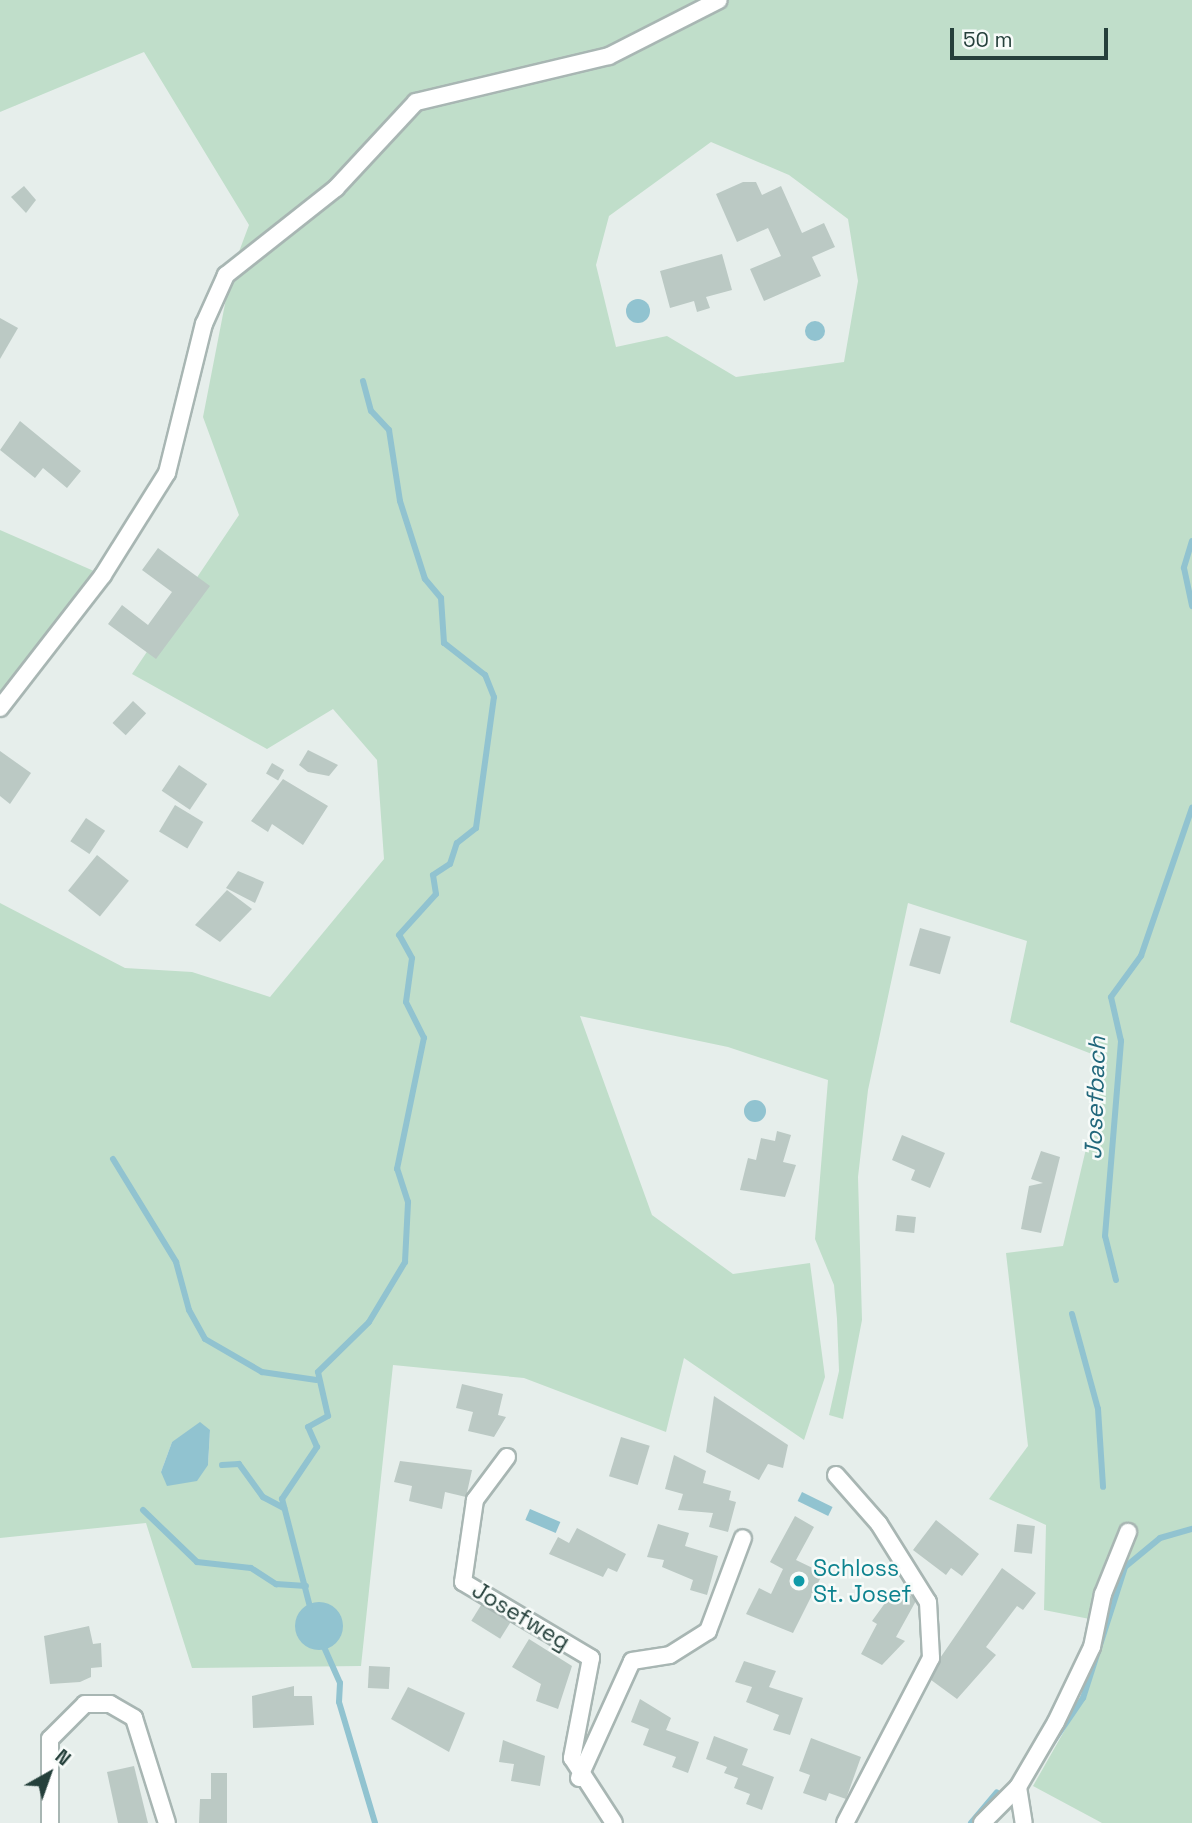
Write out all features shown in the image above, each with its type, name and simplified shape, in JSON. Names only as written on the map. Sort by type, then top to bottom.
[{"type":"street","points":[[0,708],[103,575],[167,473],[204,324],[226,275],[336,188],[416,102],[610,56],[719,0]]},
{"type":"street","name":"Josefweg","points":[[507,1457],[475,1500],[463,1582],[591,1658],[572,1758],[579,1778]]},
{"type":"street","points":[[836,1475],[879,1524],[928,1602],[931,1658],[845,1823]]},
{"type":"street","points":[[982,1823],[1018,1787],[1093,1647],[1103,1594],[1128,1532]]},
{"type":"street","points":[[614,1823],[579,1778],[632,1661],[670,1655],[708,1631],[743,1538]]},
{"type":"street","points":[[50,1823],[50,1739],[85,1703],[110,1704],[134,1718],[167,1823]]},
{"type":"street","points":[[1018,1787],[1024,1823]]},
{"type":"green space","points":[[0,0],[1192,0],[1192,1823],[1102,1823],[1033,1786],[1083,1698],[1105,1622],[1044,1610],[1046,1525],[989,1499],[1028,1446],[1006,1253],[1063,1246],[1107,1060],[1010,1022],[1027,941],[908,903],[868,1090],[858,1177],[862,1320],[843,1419],[829,1415],[839,1371],[837,1319],[834,1285],[815,1239],[828,1080],[728,1047],[580,1016],[652,1215],[733,1274],[810,1263],[825,1377],[804,1440],[684,1358],[666,1432],[524,1378],[393,1365],[361,1666],[192,1668],[146,1523],[0,1538],[0,903],[125,968],[192,972],[270,997],[384,859],[377,760],[333,709],[267,749],[132,674],[239,515],[203,417],[231,273],[249,225],[144,52],[0,112]],"holes":[[[711,142],[789,175],[848,219],[858,281],[844,362],[736,377],[667,336],[616,347],[596,265],[609,216]],[[210,1430],[208,1465],[161,1472],[172,1442]]]},
{"type":"green space","points":[[0,530],[103,575],[0,708]]},
{"type":"water","points":[[638,299],[646,303],[650,311],[646,319],[638,323],[630,319],[626,311],[630,303]]},
{"type":"water","points":[[811,321],[819,321],[825,331],[819,341],[811,341],[805,335],[805,327]]},
{"type":"water","points":[[755,1100],[765,1107],[766,1111],[759,1121],[755,1122],[745,1115],[744,1111],[751,1101]]},
{"type":"water","points":[[200,1422],[210,1430],[208,1465],[197,1481],[167,1486],[161,1472],[172,1442]]},
{"type":"water","points":[[802,1492],[833,1507],[828,1516],[798,1501]]},
{"type":"water","points":[[530,1509],[560,1522],[556,1533],[525,1520]]},
{"type":"water","points":[[319,1602],[336,1609],[343,1626],[336,1643],[319,1650],[302,1643],[295,1626],[302,1609]]},
{"type":"building","points":[[743,182],[756,182],[762,195],[781,186],[802,233],[824,223],[835,247],[812,257],[821,276],[764,301],[750,269],[781,256],[768,228],[737,242],[716,194]]},
{"type":"building","points":[[24,186],[36,200],[26,213],[11,197]]},
{"type":"building","points":[[722,254],[732,290],[706,297],[710,308],[697,312],[694,301],[670,308],[660,271]]},
{"type":"building","points":[[0,318],[18,328],[0,359]]},
{"type":"building","points":[[20,421],[81,471],[67,488],[43,468],[35,478],[0,450]]},
{"type":"building","points":[[158,548],[210,586],[156,659],[108,624],[122,605],[148,625],[172,592],[142,570]]},
{"type":"building","points":[[133,701],[146,713],[126,735],[113,723]]},
{"type":"building","points":[[308,750],[338,765],[329,776],[308,772],[299,765]]},
{"type":"building","points":[[0,751],[31,773],[10,804],[0,796]]},
{"type":"building","points":[[272,763],[284,770],[278,780],[266,773]]},
{"type":"building","points":[[179,765],[207,784],[190,810],[162,791]]},
{"type":"building","points":[[283,779],[328,806],[303,845],[272,824],[268,832],[251,821]]},
{"type":"building","points":[[175,805],[203,822],[187,849],[159,832]]},
{"type":"building","points":[[86,818],[105,831],[89,854],[70,841]]},
{"type":"building","points":[[97,855],[129,881],[100,917],[68,891]]},
{"type":"building","points":[[238,871],[264,882],[255,903],[226,888]]},
{"type":"building","points":[[227,890],[252,909],[220,942],[195,925]]},
{"type":"building","points":[[920,928],[951,937],[940,974],[909,965]]},
{"type":"building","points":[[777,1131],[791,1135],[783,1162],[796,1165],[785,1197],[740,1190],[748,1158],[756,1160],[761,1138],[775,1141]]},
{"type":"building","points":[[902,1135],[945,1153],[930,1188],[911,1180],[915,1170],[892,1160]]},
{"type":"building","points":[[1041,1151],[1060,1157],[1041,1233],[1021,1229],[1029,1186],[1043,1183],[1031,1179]]},
{"type":"building","points":[[897,1215],[916,1217],[914,1233],[895,1231]]},
{"type":"building","points":[[462,1384],[503,1394],[498,1415],[506,1417],[494,1437],[468,1431],[473,1412],[456,1408]]},
{"type":"building","points":[[714,1396],[788,1445],[783,1468],[768,1464],[759,1480],[706,1452]]},
{"type":"building","points":[[621,1437],[650,1446],[638,1485],[609,1476]]},
{"type":"building","points":[[674,1455],[706,1471],[703,1483],[731,1491],[729,1500],[736,1502],[728,1532],[709,1527],[713,1513],[678,1510],[683,1494],[665,1489]]},
{"type":"building","points":[[400,1461],[472,1470],[466,1497],[445,1492],[442,1509],[409,1501],[412,1486],[394,1482]]},
{"type":"building","name":"Schloss St. Josef","points":[[795,1516],[814,1527],[796,1560],[823,1573],[793,1633],[746,1614],[759,1588],[771,1594],[783,1569],[770,1562]]},
{"type":"building","points":[[936,1520],[979,1554],[962,1576],[951,1568],[946,1575],[913,1550]]},
{"type":"building","points":[[658,1524],[689,1533],[685,1546],[718,1556],[707,1595],[690,1590],[693,1580],[662,1567],[664,1560],[647,1557]]},
{"type":"building","points":[[1017,1524],[1035,1526],[1032,1554],[1014,1552]]},
{"type":"building","points":[[577,1528],[626,1554],[617,1572],[608,1568],[603,1577],[549,1554],[558,1537],[569,1543]]},
{"type":"building","points":[[1002,1568],[1036,1593],[1023,1610],[1017,1606],[986,1647],[996,1655],[957,1699],[927,1677]]},
{"type":"building","points":[[896,1588],[917,1599],[896,1637],[905,1641],[882,1665],[861,1654],[877,1624],[872,1621]]},
{"type":"building","points":[[483,1602],[512,1620],[500,1639],[471,1621]]},
{"type":"building","points":[[89,1626],[93,1644],[101,1643],[102,1667],[91,1668],[91,1677],[80,1682],[50,1684],[44,1636]]},
{"type":"building","points":[[529,1639],[572,1666],[558,1709],[536,1701],[541,1684],[512,1667]]},
{"type":"building","points":[[744,1661],[776,1671],[769,1687],[803,1698],[790,1735],[773,1730],[779,1715],[746,1702],[752,1687],[735,1682]]},
{"type":"building","points":[[369,1666],[390,1667],[389,1689],[368,1688]]},
{"type":"building","points":[[294,1686],[294,1696],[312,1696],[314,1725],[253,1728],[252,1696]]},
{"type":"building","points":[[408,1687],[465,1713],[449,1752],[391,1719]]},
{"type":"building","points":[[640,1699],[671,1718],[666,1730],[699,1742],[688,1773],[672,1767],[676,1757],[643,1745],[649,1729],[631,1722]]},
{"type":"building","points":[[714,1736],[748,1749],[742,1765],[774,1777],[762,1810],[746,1804],[750,1794],[734,1788],[738,1778],[724,1773],[727,1767],[706,1759]]},
{"type":"building","points":[[811,1738],[861,1757],[846,1799],[829,1793],[826,1801],[803,1793],[810,1775],[799,1771]]},
{"type":"building","points":[[503,1740],[545,1756],[540,1786],[511,1781],[514,1764],[499,1762]]},
{"type":"building","points":[[134,1766],[148,1823],[118,1823],[107,1772]]},
{"type":"building","points":[[211,1773],[227,1773],[227,1823],[199,1823],[200,1799],[211,1799]]},
{"type":"waterway","points":[[310,1607],[282,1499],[317,1447],[308,1427],[328,1416],[318,1372],[369,1322],[405,1262],[408,1202],[397,1169],[424,1038],[406,1002],[412,958],[399,935],[436,894],[433,875],[450,864],[457,843],[476,828],[494,697],[485,675],[444,643],[441,598],[425,579],[400,501],[389,430],[371,411],[363,381]]},
{"type":"waterway","name":"Josefbach","points":[[1192,541],[1184,568],[1192,606]]},
{"type":"waterway","name":"Josefbach","points":[[1116,1280],[1105,1236],[1121,1041],[1111,997],[1141,956],[1192,808]]},
{"type":"waterway","points":[[113,1159],[176,1262],[189,1310],[205,1339],[262,1372],[316,1380]]},
{"type":"waterway","name":"Josefbach","points":[[1072,1314],[1098,1409],[1103,1487]]},
{"type":"waterway","points":[[222,1465],[239,1464],[263,1497],[284,1508]]},
{"type":"waterway","points":[[143,1510],[197,1562],[251,1568],[276,1584],[306,1586]]},
{"type":"waterway","name":"Josefbach","points":[[1051,1745],[1083,1698],[1125,1567],[1160,1538],[1192,1529]]},
{"type":"waterway","points":[[324,1647],[340,1683],[339,1702],[375,1823]]},
{"type":"waterway","name":"Josefbach","points":[[971,1823],[997,1792]]},
{"type":"place","name":"Schloss St. Josef","points":[[799,1581]]}]
